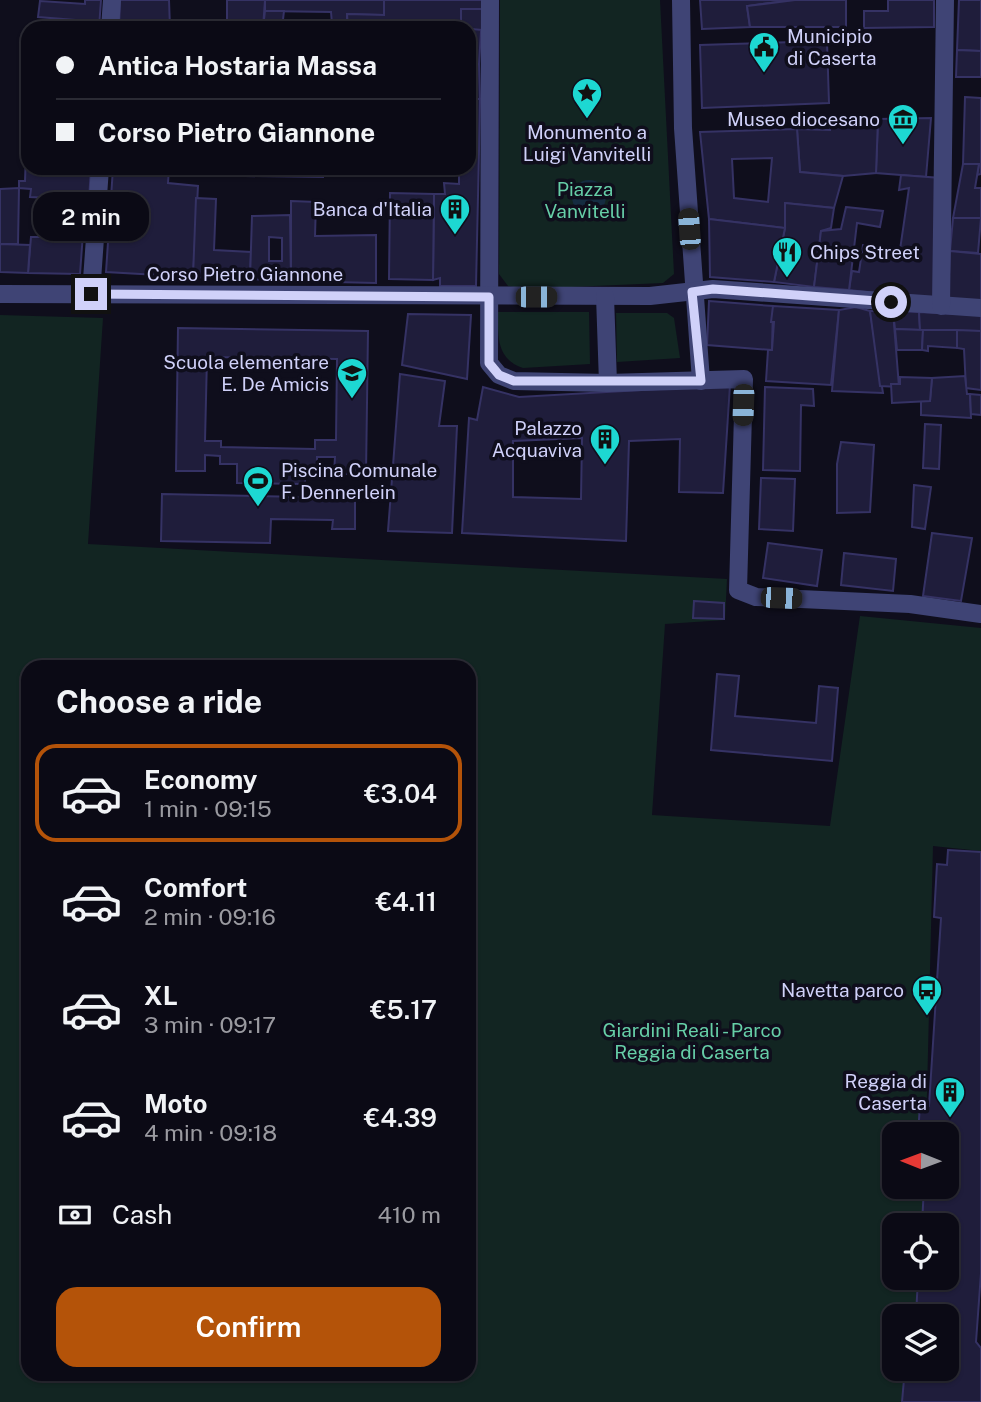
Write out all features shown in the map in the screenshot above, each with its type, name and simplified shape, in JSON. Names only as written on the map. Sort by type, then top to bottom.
[{"type":"street","points":[[110,21],[112,0]]},
{"type":"street","points":[[489,0],[489,363],[499,375],[514,381],[608,383],[744,379],[738,590],[756,597],[910,604],[981,614]]},
{"type":"street","points":[[681,0],[683,128],[692,286],[701,381]]},
{"type":"street","points":[[941,306],[946,0]]},
{"type":"street","points":[[91,294],[100,175]]},
{"type":"street","name":"Corso Pietro Giannone","points":[[0,293],[605,296],[692,286],[981,308]]},
{"type":"street","points":[[605,296],[608,383]]},
{"type":"green space","name":"Piazza Vanvitelli","points":[[500,0],[660,0],[674,274],[663,283],[526,289],[508,286],[499,274]]},
{"type":"green space","points":[[498,312],[589,312],[590,364],[523,368],[514,364],[500,346]]},
{"type":"green space","points":[[616,313],[667,313],[674,318],[680,358],[617,362]]},
{"type":"green space","name":"Giardini Reali - Parco Reggia di Caserta","points":[[0,315],[103,318],[88,544],[727,579],[725,620],[665,624],[652,815],[830,826],[860,616],[981,628],[981,851],[933,846],[926,1122],[882,1122],[882,1199],[925,1199],[924,1213],[882,1213],[882,1290],[923,1290],[922,1304],[882,1304],[882,1381],[921,1381],[920,1402],[0,1402]]},
{"type":"water","points":[[589,180],[601,185],[606,197],[601,209],[589,214],[577,209],[572,197],[577,185]]},
{"type":"building","points":[[85,0],[101,0],[100,21],[38,17],[40,1],[85,4]]},
{"type":"building","points":[[120,0],[169,0],[170,21],[119,21]]},
{"type":"building","points":[[227,0],[265,0],[264,21],[227,21]]},
{"type":"building","points":[[265,0],[384,0],[384,15],[347,14],[347,21],[332,21],[331,12],[265,11]]},
{"type":"building","points":[[384,0],[483,0],[479,64],[476,64],[476,21],[348,21],[347,14],[384,15]]},
{"type":"building","points":[[700,0],[795,0],[747,6],[750,27],[702,29]]},
{"type":"building","points":[[795,0],[846,0],[846,27],[750,27],[747,6]]},
{"type":"building","points":[[888,0],[934,0],[934,27],[864,28],[864,11],[888,11]]},
{"type":"building","points":[[959,0],[981,0],[981,51],[957,50]]},
{"type":"building","points":[[461,9],[482,9],[482,30],[476,29],[476,21],[461,21]]},
{"type":"building","points":[[265,11],[284,11],[283,21],[264,21]]},
{"type":"building","name":"Municipio di Caserta","points":[[827,41],[829,103],[702,108],[700,45]]},
{"type":"building","points":[[957,50],[981,51],[981,77],[956,77]]},
{"type":"building","points":[[476,64],[479,64],[480,99],[476,99]]},
{"type":"building","points":[[965,97],[981,98],[981,174],[977,175],[979,164],[963,164]]},
{"type":"building","points":[[476,99],[480,99],[479,151],[476,151]]},
{"type":"building","name":"Museo diocesano","points":[[931,118],[926,177],[876,173],[878,119]]},
{"type":"building","points":[[830,119],[878,119],[876,173],[843,176],[800,172],[797,129],[830,130]]},
{"type":"building","points":[[797,129],[800,172],[843,176],[834,208],[785,203],[785,228],[709,219],[700,132]],"holes":[[[772,158],[768,202],[734,198],[732,159]]]},
{"type":"building","name":"Banca d'Italia","points":[[476,151],[479,151],[476,286],[440,286],[440,278],[433,280],[434,194],[445,194],[444,183],[459,184],[459,175],[476,175]]},
{"type":"building","points":[[963,164],[979,164],[975,188],[981,188],[981,218],[953,218]]},
{"type":"building","points":[[25,175],[91,175],[89,200],[30,197],[31,189],[19,188],[19,181],[25,181]]},
{"type":"building","points":[[113,175],[169,175],[168,183],[198,186],[193,277],[106,272]]},
{"type":"building","points":[[323,175],[323,177],[246,176]]},
{"type":"building","points":[[901,175],[941,178],[935,300],[849,290],[852,271],[859,272],[863,245],[900,250],[909,188],[899,190]]},
{"type":"building","points":[[19,188],[18,244],[0,244],[0,189]]},
{"type":"building","points":[[390,193],[434,194],[433,280],[389,279]]},
{"type":"building","points":[[196,198],[216,199],[214,250],[251,252],[250,279],[193,277]]},
{"type":"building","points":[[291,201],[316,202],[315,236],[376,235],[376,283],[291,281]]},
{"type":"building","points":[[785,203],[834,208],[831,228],[821,231],[814,287],[774,282],[785,228]]},
{"type":"building","points":[[846,207],[883,211],[880,227],[857,223],[849,290],[814,287],[821,231],[841,229]]},
{"type":"building","points":[[290,215],[291,281],[250,279],[252,216]],"holes":[[[269,237],[282,238],[282,261],[269,261]]]},
{"type":"building","points":[[42,216],[84,219],[80,274],[28,273],[31,237],[41,237]]},
{"type":"building","points":[[953,218],[981,218],[978,253],[950,251]]},
{"type":"building","points":[[709,219],[785,228],[774,282],[710,277]]},
{"type":"building","points":[[0,244],[30,245],[28,273],[0,272]]},
{"type":"building","points":[[950,251],[981,254],[981,301],[948,299]]},
{"type":"building","points":[[709,301],[773,306],[772,350],[707,345]]},
{"type":"building","points":[[773,306],[839,310],[831,385],[766,381],[768,350],[772,350]]},
{"type":"building","points":[[856,307],[870,311],[883,393],[832,391],[839,310]]},
{"type":"building","points":[[870,311],[893,311],[899,387],[880,386]]},
{"type":"building","points":[[893,311],[919,312],[920,330],[895,329]]},
{"type":"building","points":[[919,312],[981,315],[981,331],[920,330]]},
{"type":"building","points":[[408,314],[471,315],[467,379],[402,365]]},
{"type":"building","name":"Scuola elementare E. De Amicis","points":[[178,328],[368,331],[366,474],[334,474],[335,457],[317,457],[317,466],[305,466],[305,484],[237,483],[237,464],[220,464],[220,456],[205,455],[205,471],[176,471]],"holes":[[[207,357],[337,359],[336,440],[315,440],[315,449],[221,447],[221,441],[205,441]]]},
{"type":"building","points":[[895,329],[923,330],[922,350],[897,350]]},
{"type":"building","points":[[923,330],[957,330],[957,348],[928,346],[928,351],[922,350]]},
{"type":"building","points":[[957,330],[981,331],[981,390],[966,388],[964,349],[957,348]]},
{"type":"building","points":[[400,374],[445,381],[439,426],[457,426],[452,533],[388,531]]},
{"type":"building","points":[[965,376],[967,394],[970,394],[971,418],[921,415],[921,401],[930,401],[932,378]]},
{"type":"building","points":[[900,377],[932,378],[930,401],[892,403],[891,384],[900,384]]},
{"type":"building","name":"Palazzo Acquaviva","points":[[730,385],[723,493],[679,492],[680,439],[629,441],[626,541],[462,533],[469,418],[477,420],[483,387],[519,397]],"holes":[[[582,438],[581,499],[513,497],[513,441]]]},
{"type":"building","points":[[765,387],[813,389],[814,406],[801,405],[800,471],[763,470]]},
{"type":"building","points":[[970,394],[981,395],[981,415],[971,414]]},
{"type":"building","points":[[925,424],[941,425],[939,469],[923,468]]},
{"type":"building","points":[[841,442],[874,445],[870,512],[837,513],[837,464]]},
{"type":"building","points":[[761,478],[795,479],[793,531],[759,529]]},
{"type":"building","points":[[914,485],[931,487],[925,529],[912,527]]},
{"type":"building","name":"Piscina Comunale F. Dennerlein","points":[[162,494],[355,498],[355,529],[332,529],[333,520],[271,519],[270,543],[161,541]]},
{"type":"building","points":[[932,533],[972,538],[961,601],[923,596]]},
{"type":"building","points":[[768,543],[822,550],[817,586],[763,578]]},
{"type":"building","points":[[844,553],[896,559],[893,591],[841,585]]},
{"type":"building","points":[[694,601],[724,603],[724,619],[693,618]]},
{"type":"building","points":[[717,674],[739,676],[735,716],[816,723],[819,686],[838,688],[832,761],[711,750]]},
{"type":"building","name":"Reggia di Caserta","points":[[948,850],[981,852],[981,1273],[976,1342],[981,1348],[981,1402],[902,1402],[904,1381],[959,1381],[959,1304],[917,1304],[917,1290],[959,1290],[959,1213],[923,1213],[923,1199],[959,1199],[959,1122],[919,1122],[920,1105],[929,1106],[941,918],[934,917],[937,864],[947,865]]},
{"type":"place","name":"Municipio di Caserta","points":[[764,74]]},
{"type":"place","name":"Monumento a Luigi Vanvitelli","points":[[587,120]]},
{"type":"place","name":"Museo diocesano","points":[[903,146]]},
{"type":"place","name":"Banca d'Italia","points":[[455,236]]},
{"type":"place","name":"Chips Street","points":[[787,279]]},
{"type":"place","name":"Scuola elementare E. De Amicis","points":[[352,400]]},
{"type":"place","name":"Palazzo Acquaviva","points":[[605,466]]},
{"type":"place","name":"Piscina Comunale F. Dennerlein","points":[[258,508]]},
{"type":"place","name":"Navetta parco","points":[[927,1017]]},
{"type":"place","name":"Reggia di Caserta","points":[[950,1119]]},
{"type":"route","points":[[91,294],[489,297],[489,363],[499,375],[514,381],[608,383],[701,381],[692,292],[713,289],[891,302]]}]
